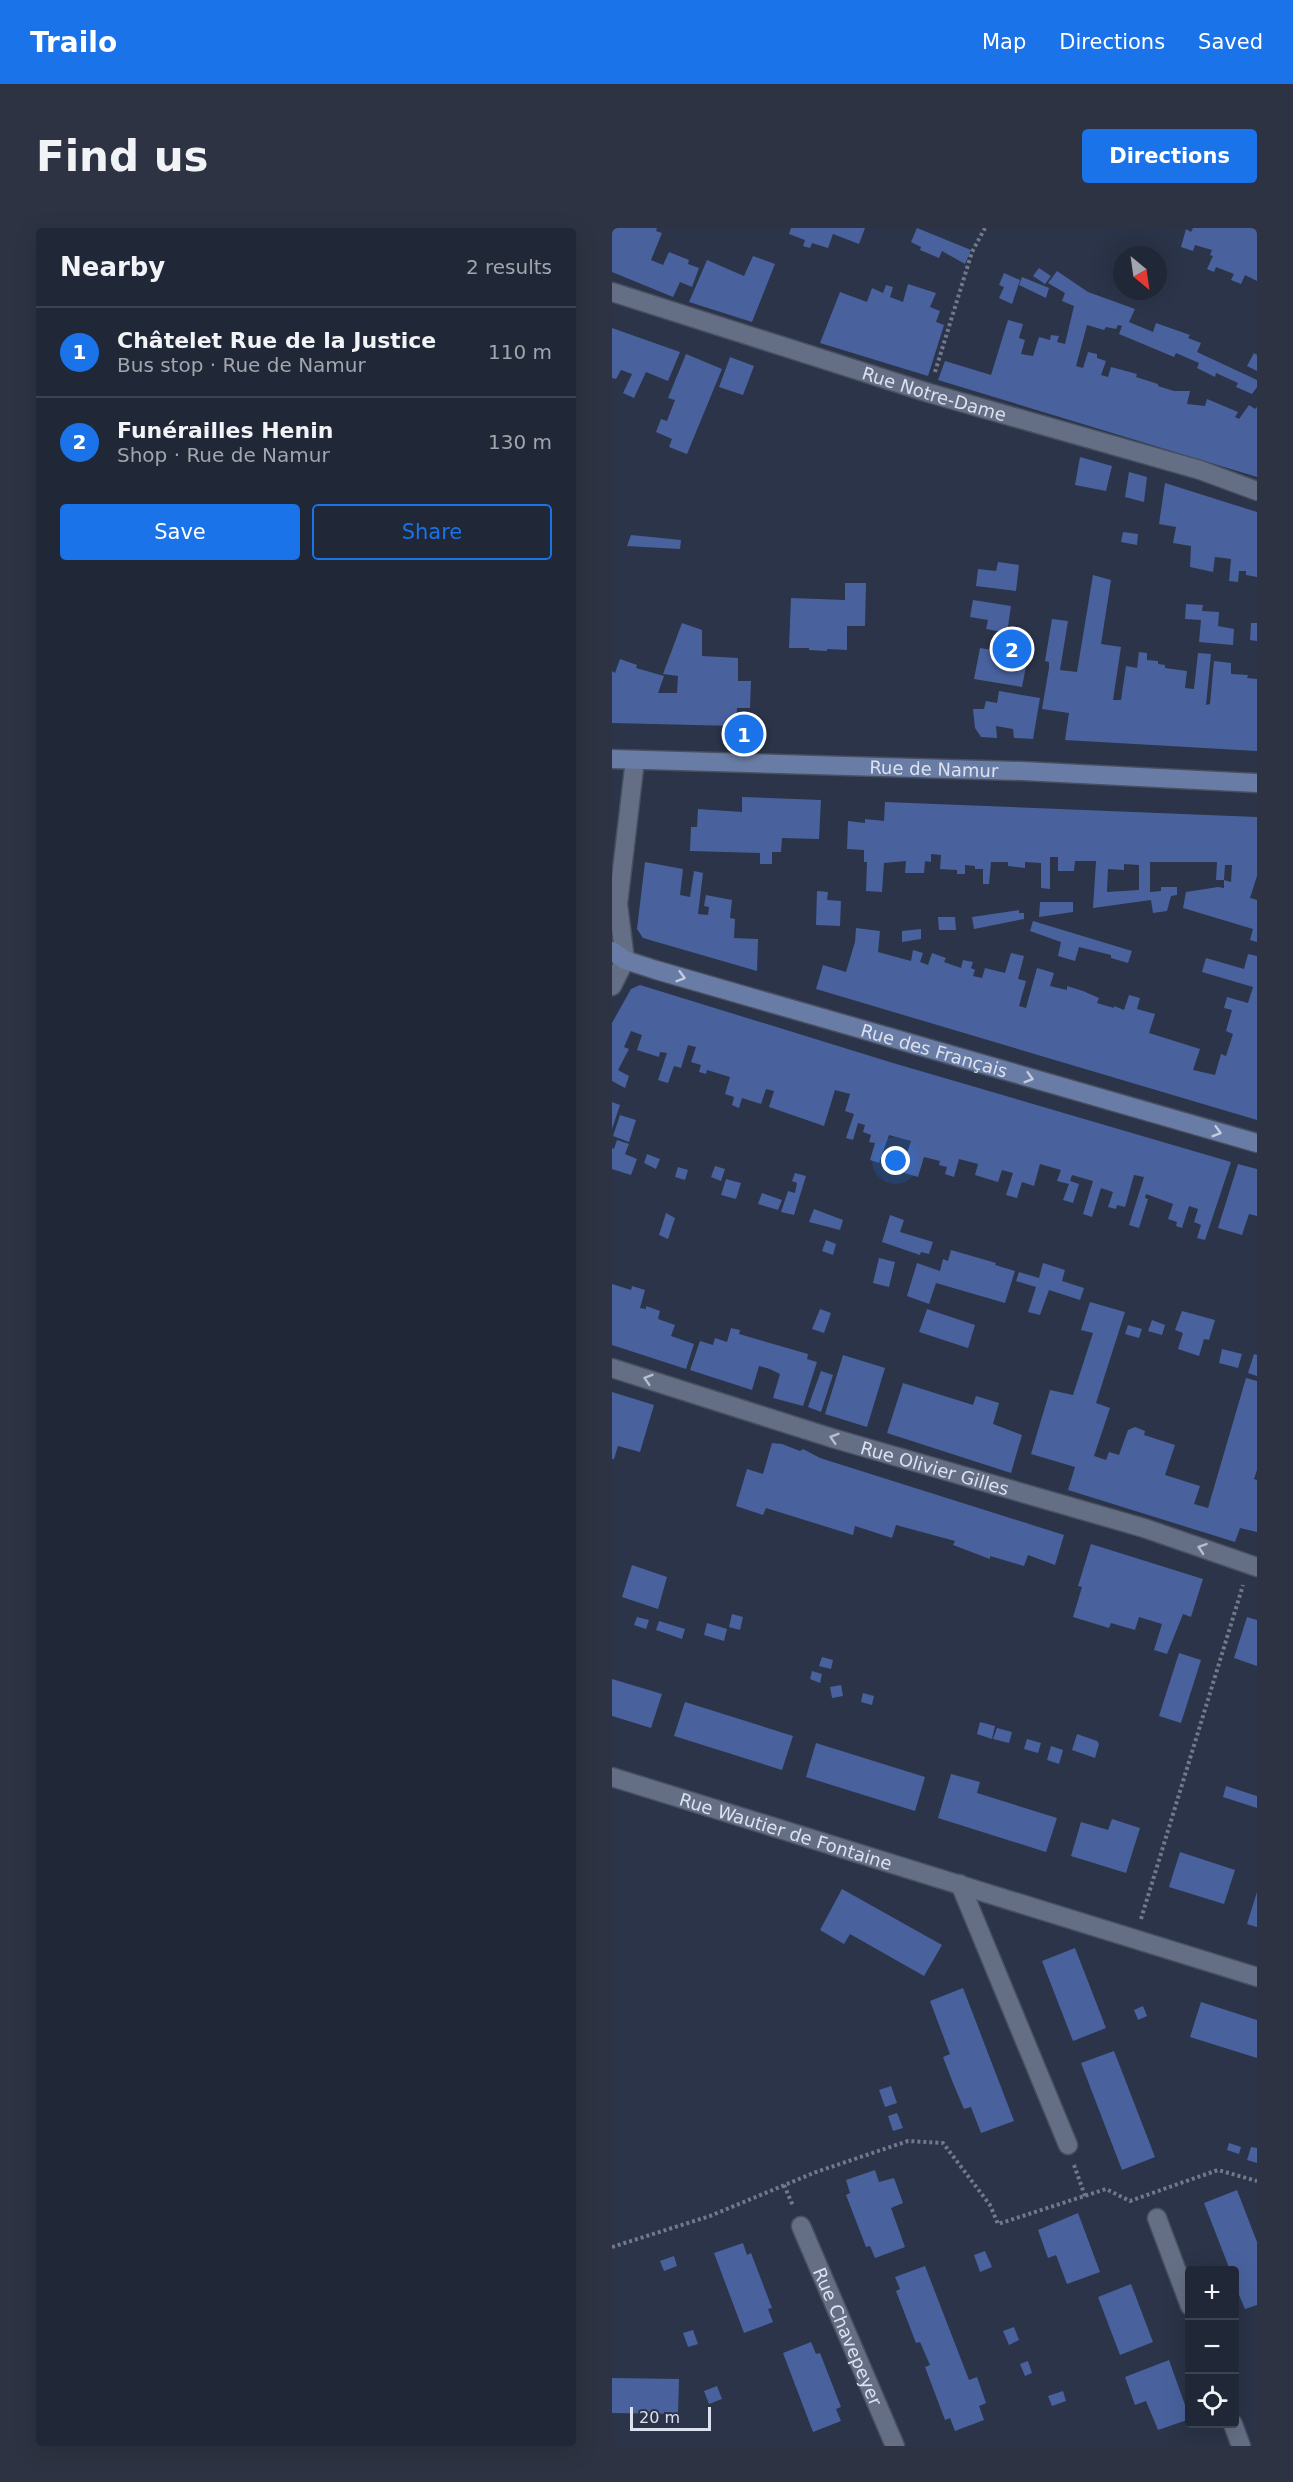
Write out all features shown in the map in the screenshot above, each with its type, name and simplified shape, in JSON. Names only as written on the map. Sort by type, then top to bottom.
[{"type":"main road","name":"Rue de Namur","points":[[612,759],[750,761],[1257,783]]},
{"type":"main road","name":"Rue des Français","points":[[618,955],[1257,1143]]},
{"type":"street","name":"Rue Notre-Dame","points":[[612,292],[929,393],[1200,470],[1257,491]]},
{"type":"street","points":[[612,986],[618,955],[618,904],[635,760]]},
{"type":"street","name":"Rue Olivier Gilles","points":[[612,1368],[832,1438],[1144,1528],[1253,1566]]},
{"type":"street","name":"Rue Wautier de Fontaine","points":[[612,1777],[1257,1977]]},
{"type":"street","points":[[960,1884],[1068,2145]]},
{"type":"street","points":[[1157,2218],[1185,2294]]},
{"type":"street","name":"Rue Chavepeyer","points":[[801,2226],[895,2446]]},
{"type":"street","points":[[1234,2428],[1241,2446]]},
{"type":"path","points":[[929,393],[972,252],[985,228]]},
{"type":"path","points":[[1134,1940],[1253,1566]]},
{"type":"path","points":[[612,2247],[710,2216],[816,2172],[908,2141],[943,2143],[990,2205],[998,2224],[1106,2189],[1130,2201],[1218,2170],[1257,2181]]},
{"type":"path","points":[[1068,2145],[1085,2196]]},
{"type":"building","points":[[612,228],[657,228],[656,231],[662,233],[651,260],[663,265],[669,252],[689,260],[688,264],[699,268],[692,287],[680,282],[673,297],[612,272]]},
{"type":"building","points":[[791,228],[865,228],[859,244],[833,234],[828,248],[812,243],[810,248],[803,246],[805,240],[789,234]]},
{"type":"building","points":[[917,228],[971,250],[965,264],[942,251],[939,258],[920,250],[921,247],[911,242]]},
{"type":"building","points":[[1193,228],[1257,228],[1257,281],[1245,275],[1241,284],[1231,280],[1234,274],[1216,267],[1214,272],[1207,269],[1213,256],[1210,255],[1212,250],[1195,245],[1193,251],[1181,247],[1186,229],[1191,232]]},
{"type":"building","points":[[753,256],[775,264],[752,322],[689,302],[707,260],[744,276]]},
{"type":"building","points":[[1039,268],[1051,276],[1045,284],[1033,276]]},
{"type":"building","points":[[1057,271],[1088,292],[1135,309],[1129,322],[1153,332],[1156,323],[1190,335],[1188,338],[1201,343],[1197,352],[1257,380],[1257,387],[1252,394],[1236,387],[1238,383],[1216,373],[1215,377],[1197,368],[1199,363],[1176,353],[1174,357],[1119,334],[1122,326],[1118,325],[1116,329],[1106,327],[1104,330],[1087,325],[1076,366],[1083,368],[1088,352],[1097,354],[1097,358],[1106,361],[1101,375],[1108,377],[1111,367],[1137,374],[1136,377],[1174,391],[1190,391],[1187,404],[1205,406],[1207,399],[1238,412],[1235,417],[1239,419],[1249,405],[1255,409],[1257,407],[1257,477],[938,380],[945,361],[991,375],[1008,320],[1023,324],[1019,338],[1025,340],[1021,354],[1033,356],[1039,337],[1050,340],[1051,335],[1059,336],[1057,342],[1065,344],[1074,306],[1062,301],[1065,293],[1048,283]]},
{"type":"building","points":[[1004,273],[1020,280],[1012,304],[999,298],[1004,287],[999,285]]},
{"type":"building","points":[[1022,277],[1049,288],[1046,298],[1019,285]]},
{"type":"building","points":[[908,284],[936,293],[930,307],[940,311],[936,322],[944,325],[928,376],[820,343],[840,292],[867,302],[872,288],[883,293],[886,285],[893,287],[890,297],[903,302]]},
{"type":"building","points":[[612,328],[680,352],[668,381],[646,372],[634,398],[623,393],[632,374],[621,370],[616,379],[612,378]]},
{"type":"building","points":[[1254,353],[1257,355],[1257,371],[1247,366]]},
{"type":"building","points":[[686,354],[722,369],[687,454],[669,447],[672,439],[656,432],[661,419],[667,421],[675,400],[668,398]]},
{"type":"building","points":[[730,357],[754,366],[743,395],[719,387]]},
{"type":"building","points":[[1080,457],[1112,466],[1106,491],[1075,485]]},
{"type":"building","points":[[1129,472],[1147,477],[1144,502],[1125,497]]},
{"type":"building","points":[[1165,483],[1257,512],[1257,577],[1246,575],[1246,571],[1239,571],[1238,582],[1229,581],[1231,559],[1215,557],[1213,572],[1190,567],[1191,546],[1173,543],[1176,527],[1159,524]]},
{"type":"building","points":[[1123,532],[1138,534],[1137,545],[1121,542]]},
{"type":"building","points":[[631,535],[681,540],[680,549],[627,546]]},
{"type":"building","points":[[998,562],[1019,565],[1016,591],[976,586],[978,569],[996,571]]},
{"type":"building","points":[[1093,575],[1111,580],[1101,644],[1121,647],[1113,700],[1121,700],[1126,666],[1137,668],[1139,652],[1147,653],[1147,660],[1158,661],[1158,664],[1165,665],[1165,668],[1187,671],[1185,688],[1194,689],[1198,653],[1211,654],[1206,705],[1210,704],[1214,661],[1231,663],[1231,674],[1248,675],[1247,678],[1257,679],[1257,751],[1065,740],[1069,713],[1042,709],[1049,668],[1049,662],[1045,661],[1052,619],[1068,621],[1060,670],[1077,672]]},
{"type":"building","points":[[845,583],[866,583],[865,626],[847,626],[847,650],[789,648],[791,598],[845,600]]},
{"type":"building","points":[[973,600],[1011,606],[1007,633],[986,629],[988,620],[970,617]]},
{"type":"building","points":[[1186,604],[1203,605],[1202,611],[1219,612],[1218,626],[1234,629],[1233,645],[1199,642],[1201,620],[1185,619]]},
{"type":"building","points":[[682,623],[702,630],[702,656],[738,658],[738,681],[751,681],[750,708],[737,708],[736,726],[612,723],[612,671],[615,673],[620,659],[637,665],[636,668],[664,676],[658,693],[677,693],[678,676],[663,674]]},
{"type":"building","points":[[1251,623],[1257,623],[1257,641],[1250,640]]},
{"type":"building","points":[[980,648],[1028,656],[1022,687],[974,679]]},
{"type":"building","points":[[999,691],[1040,698],[1033,739],[1014,738],[1013,729],[996,726],[997,738],[981,737],[975,728],[973,709],[984,709],[986,701],[997,703]]},
{"type":"building","points":[[742,797],[821,800],[819,839],[782,838],[781,852],[772,852],[772,864],[760,864],[760,853],[690,851],[691,827],[697,827],[698,809],[742,812]]},
{"type":"building","points":[[885,802],[1257,817],[1257,876],[1250,898],[1257,900],[1257,942],[1250,940],[1253,929],[1183,908],[1186,892],[1224,888],[1224,880],[1216,880],[1217,862],[1150,862],[1150,892],[1161,891],[1161,887],[1177,887],[1177,895],[1171,896],[1167,911],[1153,913],[1151,900],[1093,908],[1096,861],[1075,861],[1074,871],[1058,871],[1058,857],[1050,857],[1050,889],[1041,888],[1041,863],[1025,862],[1025,868],[1008,866],[1008,862],[991,862],[989,884],[983,884],[983,869],[965,865],[965,874],[957,874],[957,870],[940,869],[941,855],[931,854],[931,862],[925,861],[924,873],[905,873],[906,861],[884,863],[882,892],[866,891],[867,862],[864,862],[864,850],[847,849],[848,821],[865,823],[865,819],[884,821]],"holes":[[[1124,864],[1139,865],[1139,890],[1107,892],[1108,869],[1124,870]],[[1225,865],[1232,865],[1231,882],[1224,880]]]},
{"type":"building","points":[[645,862],[683,869],[680,895],[690,897],[694,871],[703,873],[698,914],[708,915],[709,907],[704,906],[706,895],[732,900],[730,918],[735,919],[734,938],[758,939],[757,971],[643,938],[637,929]]},
{"type":"building","points":[[817,891],[828,892],[827,900],[841,901],[840,926],[816,925]]},
{"type":"building","points":[[1040,902],[1073,902],[1073,912],[1039,917]]},
{"type":"building","points":[[1019,910],[1019,913],[1024,913],[1024,919],[974,929],[972,917]]},
{"type":"building","points":[[938,917],[955,917],[956,930],[939,930]]},
{"type":"building","points":[[1033,921],[1132,951],[1128,963],[1111,958],[1111,955],[1079,947],[1075,961],[1058,956],[1061,942],[1030,931]]},
{"type":"building","points":[[856,928],[880,931],[878,952],[911,961],[913,950],[923,953],[920,962],[928,965],[932,953],[946,958],[944,962],[961,968],[963,960],[973,962],[971,968],[975,970],[973,976],[982,978],[985,968],[1005,973],[1011,953],[1024,956],[1018,979],[1026,981],[1019,1006],[1026,1008],[1037,968],[1054,973],[1050,986],[1067,990],[1067,986],[1083,991],[1099,998],[1097,1003],[1114,1008],[1114,1006],[1124,1010],[1129,995],[1140,998],[1137,1009],[1155,1014],[1149,1033],[1200,1049],[1193,1070],[1215,1075],[1221,1054],[1226,1056],[1233,1034],[1226,1031],[1232,1010],[1224,1008],[1227,997],[1248,1003],[1253,987],[1202,972],[1206,958],[1244,969],[1248,954],[1257,956],[1257,1120],[816,989],[823,965],[846,972],[855,942]]},
{"type":"building","points":[[921,929],[921,939],[902,942],[902,931]]},
{"type":"building","points":[[640,985],[893,1063],[1231,1162],[1205,1240],[1197,1238],[1201,1225],[1194,1222],[1198,1209],[1189,1206],[1182,1228],[1176,1226],[1177,1222],[1168,1219],[1173,1204],[1146,1194],[1145,1198],[1148,1199],[1139,1228],[1129,1225],[1144,1177],[1134,1175],[1125,1207],[1117,1205],[1116,1209],[1108,1207],[1113,1192],[1101,1188],[1092,1217],[1083,1214],[1093,1181],[1072,1175],[1070,1181],[1079,1184],[1073,1203],[1063,1200],[1069,1184],[1057,1181],[1061,1170],[1040,1164],[1034,1186],[1022,1182],[1017,1198],[1006,1195],[1013,1173],[1002,1170],[998,1182],[975,1175],[978,1164],[959,1159],[954,1177],[945,1174],[947,1167],[939,1165],[940,1161],[924,1157],[918,1177],[901,1172],[911,1141],[889,1135],[879,1163],[870,1160],[875,1143],[869,1142],[871,1135],[863,1132],[865,1125],[858,1123],[853,1140],[846,1138],[854,1114],[845,1111],[850,1094],[835,1090],[824,1126],[769,1107],[774,1091],[766,1089],[761,1104],[742,1098],[739,1108],[732,1105],[734,1097],[725,1094],[730,1077],[707,1070],[706,1074],[699,1072],[701,1065],[691,1062],[696,1047],[688,1045],[681,1068],[674,1066],[668,1083],[658,1080],[667,1053],[660,1052],[659,1057],[637,1050],[642,1035],[631,1031],[624,1047],[629,1049],[618,1070],[629,1076],[625,1088],[612,1081],[612,1023],[631,989]]},
{"type":"building","points":[[612,1102],[620,1105],[612,1129]]},
{"type":"building","points":[[620,1115],[636,1120],[629,1142],[613,1136]]},
{"type":"building","points":[[617,1140],[629,1144],[625,1154],[637,1159],[631,1175],[612,1169],[612,1148],[614,1149]]},
{"type":"building","points":[[647,1154],[660,1159],[656,1169],[644,1163]]},
{"type":"building","points":[[1238,1164],[1257,1169],[1257,1216],[1249,1214],[1242,1235],[1218,1228]]},
{"type":"building","points":[[715,1166],[725,1169],[721,1181],[711,1177]]},
{"type":"building","points":[[678,1167],[688,1170],[685,1180],[675,1177]]},
{"type":"building","points":[[795,1173],[806,1176],[794,1215],[781,1212],[788,1191],[795,1193],[797,1183],[792,1181]]},
{"type":"building","points":[[726,1179],[741,1183],[736,1199],[721,1195]]},
{"type":"building","points":[[762,1193],[782,1200],[778,1210],[758,1204]]},
{"type":"building","points":[[814,1209],[843,1220],[840,1230],[809,1222]]},
{"type":"building","points":[[666,1213],[675,1218],[668,1239],[659,1235]]},
{"type":"building","points":[[890,1215],[904,1220],[900,1232],[933,1242],[929,1254],[921,1252],[920,1255],[882,1242]]},
{"type":"building","points":[[826,1240],[836,1244],[833,1255],[822,1251]]},
{"type":"building","points":[[951,1250],[1015,1271],[1005,1303],[936,1283],[929,1304],[907,1296],[917,1263],[940,1271],[943,1259],[948,1261]]},
{"type":"building","points":[[879,1258],[895,1262],[889,1287],[873,1283]]},
{"type":"building","points":[[1043,1263],[1065,1270],[1062,1281],[1084,1288],[1080,1300],[1049,1290],[1040,1315],[1028,1312],[1036,1287],[1016,1281],[1019,1272],[1039,1278]]},
{"type":"building","points":[[612,1284],[631,1290],[632,1286],[645,1290],[640,1308],[646,1309],[646,1306],[660,1311],[658,1319],[675,1325],[671,1336],[694,1344],[686,1369],[612,1345]]},
{"type":"building","points":[[1090,1302],[1125,1312],[1096,1403],[1110,1408],[1094,1456],[1106,1460],[1109,1452],[1119,1455],[1128,1430],[1135,1427],[1145,1431],[1144,1435],[1175,1445],[1165,1475],[1200,1486],[1194,1504],[1208,1508],[1246,1378],[1257,1381],[1257,1470],[1254,1479],[1257,1480],[1257,1532],[1240,1528],[1235,1542],[1068,1490],[1075,1467],[1031,1454],[1050,1390],[1073,1395],[1093,1333],[1081,1330]]},
{"type":"building","points":[[820,1309],[831,1313],[824,1333],[812,1329]]},
{"type":"building","points":[[927,1309],[975,1325],[968,1348],[919,1332]]},
{"type":"building","points":[[1182,1311],[1215,1320],[1209,1340],[1204,1339],[1199,1356],[1178,1349],[1183,1333],[1175,1330]]},
{"type":"building","points":[[1152,1320],[1165,1325],[1162,1335],[1148,1331]]},
{"type":"building","points":[[1128,1325],[1142,1329],[1139,1338],[1125,1334]]},
{"type":"building","points":[[731,1328],[740,1330],[739,1334],[808,1354],[807,1359],[817,1362],[803,1406],[773,1398],[780,1374],[770,1369],[759,1366],[752,1390],[690,1370],[700,1341],[713,1345],[715,1338],[727,1342]]},
{"type":"building","points":[[1222,1349],[1242,1354],[1238,1368],[1219,1363]]},
{"type":"building","points":[[1254,1354],[1257,1355],[1257,1376],[1248,1373]]},
{"type":"building","points":[[843,1355],[885,1368],[867,1427],[825,1414]]},
{"type":"building","points":[[821,1371],[833,1375],[821,1412],[808,1407]]},
{"type":"building","points":[[903,1383],[973,1405],[976,1396],[999,1403],[993,1424],[1022,1435],[1011,1473],[887,1433]]},
{"type":"building","points":[[612,1392],[654,1405],[640,1452],[618,1446],[614,1459],[612,1459]]},
{"type":"building","points":[[772,1443],[800,1451],[803,1449],[820,1458],[1064,1535],[1055,1565],[1028,1555],[1024,1566],[990,1556],[990,1559],[953,1545],[955,1541],[896,1525],[892,1538],[855,1526],[853,1535],[766,1508],[763,1515],[736,1506],[747,1469],[763,1474]]},
{"type":"building","points":[[1091,1544],[1203,1579],[1191,1617],[1183,1614],[1167,1654],[1154,1650],[1162,1624],[1139,1617],[1135,1630],[1111,1623],[1109,1628],[1073,1617],[1082,1587],[1078,1586]]},
{"type":"building","points":[[632,1565],[667,1577],[658,1609],[622,1597]]},
{"type":"building","points":[[732,1614],[743,1617],[740,1630],[729,1627]]},
{"type":"building","points":[[637,1617],[649,1620],[646,1629],[634,1625]]},
{"type":"building","points":[[1247,1617],[1257,1620],[1257,1666],[1234,1658]]},
{"type":"building","points":[[659,1621],[685,1629],[682,1639],[656,1630]]},
{"type":"building","points":[[707,1623],[727,1629],[724,1641],[704,1635]]},
{"type":"building","points":[[1179,1653],[1201,1660],[1181,1723],[1159,1716]]},
{"type":"building","points":[[822,1657],[833,1660],[831,1669],[819,1666]]},
{"type":"building","points":[[812,1671],[822,1674],[820,1683],[810,1679]]},
{"type":"building","points":[[612,1679],[662,1694],[651,1728],[612,1716]]},
{"type":"building","points":[[841,1685],[843,1696],[832,1698],[830,1687]]},
{"type":"building","points":[[863,1693],[874,1696],[872,1705],[861,1702]]},
{"type":"building","points":[[685,1702],[793,1736],[782,1770],[674,1736]]},
{"type":"building","points":[[980,1722],[995,1726],[992,1739],[977,1734]]},
{"type":"building","points":[[997,1728],[1012,1732],[1009,1743],[993,1739]]},
{"type":"building","points":[[1077,1734],[1097,1741],[1099,1744],[1095,1758],[1072,1750]]},
{"type":"building","points":[[1027,1739],[1041,1743],[1038,1753],[1024,1749]]},
{"type":"building","points":[[816,1743],[925,1777],[915,1811],[806,1777]]},
{"type":"building","points":[[1051,1746],[1063,1750],[1059,1764],[1047,1760]]},
{"type":"building","points":[[951,1774],[980,1782],[977,1793],[1057,1818],[1046,1852],[938,1818]]},
{"type":"building","points":[[1226,1786],[1257,1796],[1257,1808],[1223,1797]]},
{"type":"building","points":[[1112,1819],[1140,1828],[1126,1873],[1071,1856],[1081,1822],[1108,1830]]},
{"type":"building","points":[[1180,1852],[1235,1870],[1224,1904],[1169,1887]]},
{"type":"building","points":[[842,1889],[942,1945],[924,1976],[850,1934],[844,1944],[820,1930]]},
{"type":"building","points":[[1257,1892],[1257,1927],[1247,1924]]},
{"type":"building","points":[[1075,1948],[1106,2028],[1073,2041],[1042,1961]]},
{"type":"building","points":[[963,1988],[1014,2121],[981,2133],[971,2107],[964,2109],[953,2083],[943,2057],[950,2054],[930,2001]]},
{"type":"building","points":[[1201,2002],[1257,2020],[1257,2058],[1190,2037]]},
{"type":"building","points":[[1143,2006],[1147,2016],[1138,2020],[1134,2010]]},
{"type":"building","points":[[1114,2051],[1155,2157],[1122,2170],[1081,2063]]},
{"type":"building","points":[[891,2086],[897,2103],[885,2107],[879,2090]]},
{"type":"building","points":[[897,2113],[903,2128],[893,2131],[888,2116]]},
{"type":"building","points":[[1229,2143],[1241,2147],[1239,2154],[1227,2150]]},
{"type":"building","points":[[1251,2147],[1257,2148],[1257,2163],[1247,2160]]},
{"type":"building","points":[[875,2170],[879,2182],[894,2178],[903,2203],[891,2208],[905,2247],[875,2258],[870,2246],[866,2247],[846,2195],[850,2193],[846,2180]]},
{"type":"building","points":[[1237,2190],[1257,2242],[1257,2305],[1245,2309],[1239,2295],[1239,2266],[1228,2266],[1204,2203]]},
{"type":"building","points":[[1078,2213],[1100,2272],[1067,2284],[1056,2255],[1048,2258],[1038,2230]]},
{"type":"building","points":[[743,2243],[747,2255],[751,2253],[772,2308],[768,2309],[773,2322],[744,2333],[714,2253]]},
{"type":"building","points":[[985,2251],[992,2267],[980,2272],[974,2255]]},
{"type":"building","points":[[674,2256],[677,2266],[664,2271],[660,2261]]},
{"type":"building","points":[[925,2266],[969,2380],[977,2377],[986,2403],[979,2406],[984,2420],[955,2431],[950,2418],[945,2420],[925,2367],[930,2365],[920,2342],[916,2343],[896,2291],[900,2289],[895,2277]]},
{"type":"building","points":[[1131,2284],[1153,2342],[1120,2355],[1098,2297]]},
{"type":"building","points":[[1014,2327],[1019,2340],[1009,2345],[1003,2331]]},
{"type":"building","points":[[693,2330],[698,2344],[688,2347],[683,2333]]},
{"type":"building","points":[[811,2342],[816,2354],[820,2353],[841,2407],[836,2409],[841,2421],[813,2432],[783,2353]]},
{"type":"building","points":[[1169,2360],[1185,2405],[1185,2421],[1158,2430],[1146,2401],[1135,2405],[1125,2377]]},
{"type":"building","points":[[1028,2361],[1032,2373],[1025,2376],[1020,2364]]},
{"type":"building","points":[[612,2378],[679,2379],[678,2414],[612,2413]]},
{"type":"building","points":[[717,2386],[722,2399],[709,2404],[704,2391]]},
{"type":"building","points":[[1063,2391],[1066,2401],[1052,2406],[1048,2396]]},
{"type":"place","name":"Funérailles Henin","points":[[1012,649]]},
{"type":"place","name":"Châtelet Rue de la Justice","points":[[744,734]]}]
